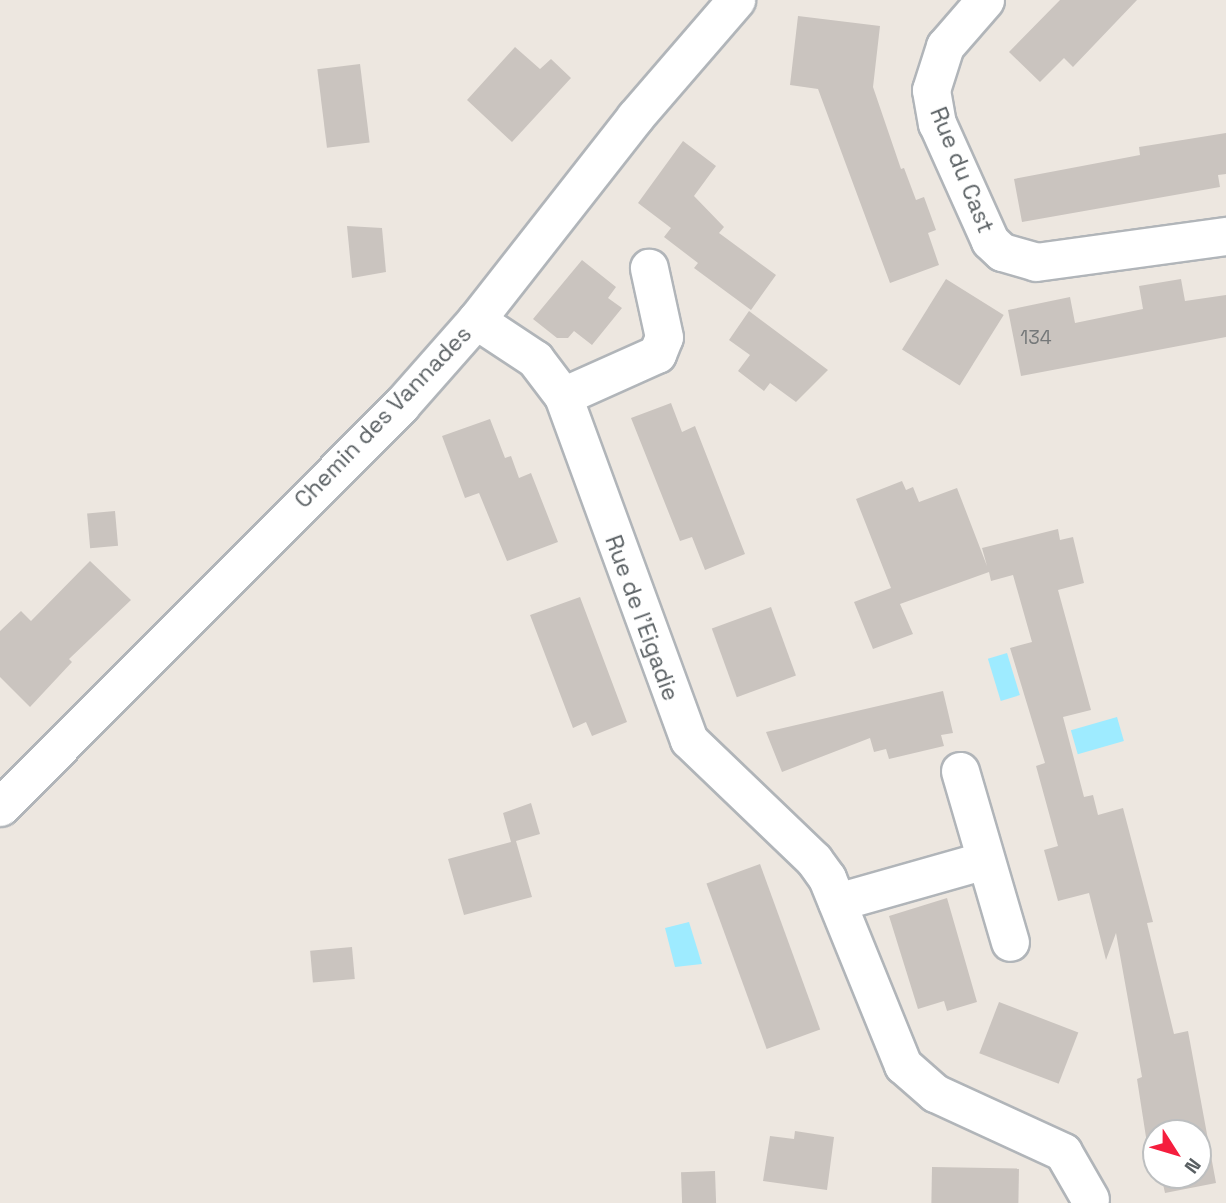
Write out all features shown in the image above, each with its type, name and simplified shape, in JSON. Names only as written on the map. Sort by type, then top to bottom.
[{"type":"street","name":"Chemin des Vannades","points":[[0,807],[401,405],[475,320],[635,117],[736,0]]},
{"type":"street","name":"Rue du Cast","points":[[985,0],[945,46],[931,90],[937,123],[990,241],[1002,252],[1036,262],[1226,236]]},
{"type":"street","points":[[563,397],[657,354],[664,337],[649,268]]},
{"type":"street","name":"Rue de l'Eigadie","points":[[475,320],[535,359],[563,397],[689,740],[814,859],[837,902],[903,1065],[935,1093],[1063,1152],[1090,1199]]},
{"type":"street","points":[[960,771],[1010,942]]},
{"type":"street","points":[[837,902],[985,860]]},
{"type":"water","points":[[1007,653],[1020,695],[1001,701],[988,659]]},
{"type":"water","points":[[1117,717],[1124,741],[1078,754],[1071,730]]},
{"type":"water","points":[[689,922],[702,964],[675,967],[665,928]]},
{"type":"building","points":[[1060,0],[1137,0],[1073,67],[1064,58],[1040,82],[1009,52]]},
{"type":"building","points":[[798,16],[880,26],[873,87],[901,169],[904,168],[916,200],[924,197],[936,230],[928,233],[939,265],[890,283],[818,89],[790,85]]},
{"type":"building","points":[[515,47],[540,69],[551,59],[571,78],[512,142],[467,100]]},
{"type":"building","points":[[360,64],[370,142],[327,148],[317,69]]},
{"type":"building","points":[[1226,133],[1226,174],[1218,175],[1220,187],[1022,222],[1014,179],[1140,155],[1139,147]]},
{"type":"building","points":[[683,141],[716,166],[694,196],[724,227],[719,233],[776,275],[751,310],[694,268],[698,263],[664,237],[671,228],[638,203]]},
{"type":"building","points":[[347,226],[382,228],[386,272],[352,278]]},
{"type":"building","points":[[582,260],[616,287],[608,298],[622,308],[592,345],[574,331],[568,338],[557,338],[533,319]]},
{"type":"building","points":[[946,279],[1004,315],[960,385],[902,349]]},
{"type":"building","points":[[1181,279],[1185,301],[1226,295],[1226,337],[1021,376],[1008,310],[1070,297],[1075,323],[1143,309],[1139,286]]},
{"type":"building","points":[[749,311],[828,370],[796,402],[770,383],[764,391],[738,371],[750,355],[729,340]]},
{"type":"building","points":[[671,403],[682,432],[695,426],[745,554],[705,570],[692,537],[680,541],[631,418]]},
{"type":"building","points":[[490,419],[505,458],[511,456],[519,478],[531,473],[558,542],[507,561],[479,493],[465,498],[442,436]]},
{"type":"building","points":[[902,481],[906,490],[913,487],[919,502],[957,488],[987,566],[982,548],[1058,529],[1060,540],[1073,537],[1084,583],[1058,590],[1091,710],[1063,717],[1084,797],[1093,795],[1098,815],[1123,808],[1153,922],[1147,923],[1174,1034],[1188,1031],[1204,1119],[1143,1119],[1137,1079],[1142,1077],[1116,933],[1106,960],[1089,893],[1058,901],[1044,850],[1058,846],[1036,766],[1045,763],[1010,648],[1032,642],[1013,575],[991,581],[989,572],[900,604],[913,634],[873,649],[854,602],[891,588],[856,499]]},
{"type":"building","points":[[115,511],[118,546],[90,548],[87,513]]},
{"type":"building","points":[[90,561],[131,600],[69,659],[72,662],[30,707],[0,677],[0,631],[21,611],[31,621]]},
{"type":"building","points":[[580,597],[627,722],[592,736],[586,722],[573,728],[530,615]]},
{"type":"building","points":[[771,607],[796,676],[737,697],[712,629]]},
{"type":"building","points":[[943,691],[953,733],[941,735],[944,746],[889,759],[886,749],[874,752],[870,738],[782,772],[766,732]]},
{"type":"building","points":[[531,803],[540,834],[516,841],[532,897],[464,915],[448,859],[511,842],[503,813]]},
{"type":"building","points":[[760,864],[820,1029],[767,1049],[706,883]]},
{"type":"building","points":[[947,898],[977,1002],[947,1011],[944,1001],[918,1009],[889,916]]},
{"type":"building","points":[[352,947],[355,979],[313,983],[310,951]]},
{"type":"building","points":[[999,1002],[1078,1032],[1059,1084],[979,1053]]},
{"type":"building","points":[[795,1131],[834,1137],[827,1190],[763,1181],[770,1136],[794,1139]]},
{"type":"building","points":[[1212,1161],[1216,1183],[1212,1184]]},
{"type":"building","points":[[932,1167],[1019,1169],[1018,1203],[931,1203]]},
{"type":"building","points":[[715,1171],[716,1203],[682,1203],[681,1172]]},
{"type":"building","points":[[1164,1189],[1185,1189],[1165,1193]]}]
